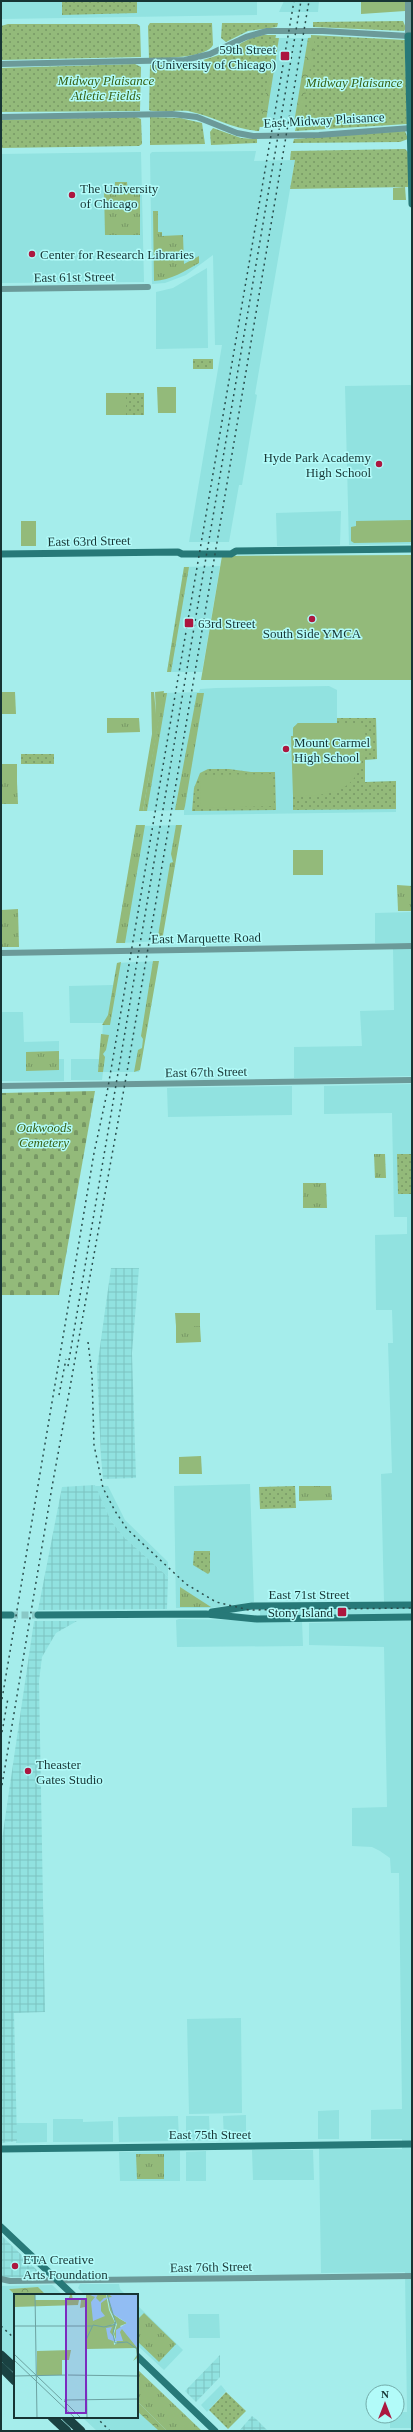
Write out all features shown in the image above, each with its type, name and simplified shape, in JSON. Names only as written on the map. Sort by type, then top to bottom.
[{"type":"highway","points":[[1,2355],[14,2367]]},
{"type":"highway","points":[[1,2367],[14,2380]]},
{"type":"highway","points":[[54,2418],[81,2431]]},
{"type":"main road","points":[[410,36],[412,204]]},
{"type":"main road","name":"East 63rd Street","points":[[1,554],[178,552],[182,554],[231,554],[236,551],[412,549]]},
{"type":"main road","name":"East 71st Street","points":[[206,1614],[252,1606],[412,1605]]},
{"type":"main road","name":"East 71st Street","points":[[38,1615],[206,1614],[257,1619],[412,1617]]},
{"type":"main road","points":[[1,1615],[11,1615]]},
{"type":"main road","name":"East 75th Street","points":[[3,2148],[412,2144]]},
{"type":"main road","points":[[1,2227],[72,2294]]},
{"type":"main road","points":[[138,2357],[215,2431]]},
{"type":"street","points":[[1,64],[185,60],[210,54],[246,37],[267,32],[323,31],[410,36],[408,1]]},
{"type":"street","name":"East Midway Plaisance","points":[[1,117],[172,114],[197,117],[237,133],[253,136],[318,135],[411,128]]},
{"type":"street","name":"East 61st Street","points":[[1,289],[148,286]]},
{"type":"street","name":"East Marquette Road","points":[[1,953],[412,946]]},
{"type":"street","name":"East 67th Street","points":[[1,1086],[412,1080]]},
{"type":"street","name":"East 76th Street","points":[[1,2279],[10,2281],[412,2276]]},
{"type":"street","name":"East 76th Street","points":[[1,2284],[10,2281]]},
{"type":"shaded area","points":[[1,1],[257,1],[257,15],[1,19]]},
{"type":"shaded area","points":[[284,1],[319,1],[318,12],[279,12]]},
{"type":"shaded area","points":[[275,38],[315,38],[300,127],[259,127]]},
{"type":"shaded area","points":[[256,151],[254,161],[295,160],[255,394],[257,395],[242,485],[239,485],[229,542],[189,542],[222,345],[215,345],[213,255],[186,275],[165,283],[152,284],[150,154],[152,152]]},
{"type":"shaded area","name":"The University of Chicago","points":[[141,152],[144,282],[1,283],[1,154]]},
{"type":"shaded area","points":[[207,268],[208,348],[156,349],[156,292],[173,288]]},
{"type":"shaded area","name":"Hyde Park Academy High School","points":[[345,386],[412,386],[412,544],[349,545]]},
{"type":"shaded area","points":[[341,511],[340,545],[277,546],[276,513]]},
{"type":"shaded area","points":[[220,566],[202,672],[167,672],[184,567]]},
{"type":"shaded area","name":"Mount Carmel High School","points":[[329,686],[337,690],[337,718],[376,718],[377,759],[365,760],[365,782],[396,781],[396,812],[184,815],[184,810],[143,811],[163,693],[199,692],[200,689],[216,688]]},
{"type":"shaded area","points":[[180,825],[161,941],[121,943],[141,826]]},
{"type":"shaded area","points":[[412,912],[412,943],[375,943],[375,913]]},
{"type":"shaded area","points":[[393,949],[412,949],[412,1076],[294,1078],[294,1047],[362,1046],[360,1011],[394,1010]]},
{"type":"shaded area","points":[[158,961],[139,1072],[103,1072],[102,1080],[71,1080],[71,1059],[101,1059],[103,1023],[70,1023],[69,986],[113,985],[117,963]]},
{"type":"shaded area","points":[[1,1012],[23,1012],[24,1042],[59,1041],[59,1059],[64,1059],[64,1081],[1,1081]]},
{"type":"shaded area","points":[[412,1084],[412,1602],[384,1602],[381,1474],[392,1473],[388,1343],[393,1343],[392,1310],[376,1310],[375,1235],[407,1234],[407,1217],[394,1217],[392,1113],[324,1114],[324,1086]]},
{"type":"shaded area","points":[[292,1086],[292,1115],[168,1117],[167,1088]]},
{"type":"shaded area","points":[[111,1268],[139,1268],[132,1353],[136,1478],[103,1479],[97,1368]]},
{"type":"shaded area","points":[[250,1484],[254,1602],[211,1608],[176,1608],[174,1486]]},
{"type":"shaded area","points":[[95,1485],[111,1521],[124,1537],[168,1577],[167,1609],[38,1610],[62,1487]]},
{"type":"shaded area","points":[[95,1486],[108,1486],[125,1520],[168,1562],[168,1577],[124,1537],[111,1521]]},
{"type":"shaded area","points":[[412,1606],[412,1616],[260,1617],[260,1608]]},
{"type":"shaded area","points":[[176,1620],[302,1621],[303,1646],[177,1647]]},
{"type":"shaded area","points":[[412,1620],[412,2428],[390,2428],[390,2424],[405,2424],[405,2412],[407,2412],[405,2272],[321,2273],[319,2148],[402,2149],[402,2139],[371,2139],[371,2110],[402,2109],[399,1873],[391,1873],[390,1858],[380,1851],[372,1847],[352,1846],[352,1808],[387,1807],[384,1647],[309,1645],[309,1623]]},
{"type":"shaded area","points":[[34,1621],[77,1621],[56,1633],[42,1657],[39,1681],[45,2012],[14,2013],[17,2141],[1,2143],[1,1846]]},
{"type":"shaded area","points":[[241,2018],[242,2113],[189,2114],[187,2019]]},
{"type":"shaded area","points":[[339,2110],[339,2139],[318,2139],[318,2111]]},
{"type":"shaded area","points":[[246,2115],[246,2140],[224,2140],[223,2116]]},
{"type":"shaded area","points":[[178,2116],[179,2141],[119,2142],[118,2117]]},
{"type":"shaded area","points":[[186,2116],[209,2116],[210,2140],[186,2141]]},
{"type":"shaded area","points":[[53,2119],[83,2119],[83,2122],[113,2121],[113,2142],[53,2142]]},
{"type":"shaded area","points":[[16,2123],[47,2123],[47,2142],[16,2143]]},
{"type":"shaded area","points":[[252,2150],[313,2150],[314,2180],[253,2180]]},
{"type":"shaded area","points":[[180,2151],[180,2181],[120,2181],[119,2152]]},
{"type":"shaded area","points":[[206,2151],[206,2181],[186,2181],[186,2152]]},
{"type":"shaded area","points":[[1,2235],[41,2274],[40,2277],[1,2277]]},
{"type":"shaded area","points":[[80,2284],[119,2284],[120,2289],[125,2294],[84,2294],[78,2288]]},
{"type":"shaded area","points":[[52,2285],[62,2294],[45,2294],[38,2287],[9,2289],[14,2294],[14,2367],[1,2364],[1,2286]]},
{"type":"shaded area","points":[[138,2306],[183,2350],[164,2370],[138,2346]]},
{"type":"shaded area","points":[[188,2314],[219,2314],[220,2338],[189,2338]]},
{"type":"shaded area","points":[[220,2355],[220,2377],[196,2402],[185,2391]]},
{"type":"shaded area","points":[[221,2385],[226,2391],[207,2412],[201,2405]]},
{"type":"shaded area","points":[[138,2412],[159,2431],[97,2431],[83,2418],[138,2418]]},
{"type":"shaded area","points":[[252,2416],[256,2419],[268,2431],[239,2431]]},
{"type":"green space","points":[[62,1],[137,1],[137,13],[62,15]]},
{"type":"green space","points":[[361,1],[405,1],[405,11],[361,14]]},
{"type":"green space","points":[[403,21],[406,28],[404,31],[313,27],[313,22]]},
{"type":"green space","points":[[150,23],[212,23],[213,45],[202,53],[194,55],[174,58],[149,59],[148,26]]},
{"type":"green space","points":[[222,23],[278,23],[277,27],[248,31],[226,42],[221,38]]},
{"type":"green space","points":[[8,24],[137,24],[140,26],[141,57],[1,60],[1,26]]},
{"type":"green space","name":"Midway Plaisance","points":[[263,35],[276,35],[259,131],[232,126],[188,111],[149,110],[150,65],[178,65],[200,61],[219,55],[251,38]]},
{"type":"green space","name":"Midway Plaisance","points":[[311,35],[405,40],[407,124],[295,131],[296,127],[300,126],[315,39],[311,38]]},
{"type":"green space","points":[[316,37],[305,125],[294,123],[308,38]]},
{"type":"green space","points":[[275,38],[279,38],[265,127],[259,127]]},
{"type":"green space","name":"Midway Plaisance Atletic Fields","points":[[135,64],[141,67],[140,111],[1,112],[1,68]]},
{"type":"green space","points":[[136,117],[141,119],[142,144],[139,146],[1,148],[1,120]]},
{"type":"green space","points":[[150,117],[180,118],[202,123],[205,144],[150,145]]},
{"type":"green space","points":[[213,128],[241,138],[257,139],[257,143],[211,145],[210,132]]},
{"type":"green space","points":[[405,131],[408,139],[400,142],[293,143],[294,139]]},
{"type":"green space","points":[[405,149],[408,152],[408,187],[290,189],[295,160],[290,160],[291,151]]},
{"type":"green space","points":[[115,182],[127,182],[128,193],[137,194],[140,191],[140,235],[105,235],[104,190],[115,190]]},
{"type":"green space","points":[[405,187],[406,200],[393,200],[393,188]]},
{"type":"green space","points":[[153,211],[158,211],[158,232],[162,232],[162,236],[183,235],[184,264],[199,256],[199,263],[178,275],[154,281]]},
{"type":"green space","points":[[193,359],[213,359],[213,369],[193,369]]},
{"type":"green space","points":[[157,387],[176,387],[176,413],[158,413]]},
{"type":"green space","points":[[106,393],[126,393],[126,415],[106,415]]},
{"type":"green space","points":[[126,393],[144,393],[144,415],[126,415]]},
{"type":"green space","points":[[411,520],[411,542],[354,543],[351,541],[351,527],[356,526],[356,521]]},
{"type":"green space","points":[[21,521],[36,521],[36,546],[21,546]]},
{"type":"green space","name":"South Side YMCA","points":[[412,555],[412,680],[201,680],[222,556]]},
{"type":"green space","points":[[184,567],[189,567],[171,672],[167,672]]},
{"type":"green space","points":[[164,691],[143,811],[139,811],[152,734],[151,692],[154,692],[156,714],[155,692]]},
{"type":"green space","points":[[1,692],[15,692],[16,714],[1,714]]},
{"type":"green space","points":[[163,693],[167,693],[147,811],[143,811]]},
{"type":"green space","points":[[197,693],[204,693],[185,806],[184,810],[175,810]]},
{"type":"green space","points":[[107,718],[139,718],[140,732],[107,733]]},
{"type":"green space","points":[[337,718],[376,718],[377,759],[365,760],[365,782],[396,781],[396,809],[293,810],[293,728],[298,723],[337,723]]},
{"type":"green space","points":[[298,723],[365,723],[363,759],[358,772],[351,782],[341,789],[329,793],[313,796],[293,796],[291,736],[293,736],[293,728]]},
{"type":"green space","points":[[21,754],[54,754],[54,764],[21,764]]},
{"type":"green space","points":[[1,764],[17,764],[17,782],[1,782]]},
{"type":"green space","points":[[208,769],[229,769],[251,772],[275,772],[276,810],[192,811],[194,788],[200,773]]},
{"type":"green space","points":[[273,774],[274,806],[201,808],[200,775]]},
{"type":"green space","points":[[1,782],[17,782],[18,804],[1,804]]},
{"type":"green space","points":[[136,825],[145,825],[125,943],[116,943]]},
{"type":"green space","points":[[176,825],[182,825],[162,941],[157,942],[170,863],[173,862],[171,854]]},
{"type":"green space","points":[[293,850],[323,850],[323,875],[293,875]]},
{"type":"green space","points":[[397,885],[412,886],[412,911],[398,911]]},
{"type":"green space","points":[[18,909],[19,947],[1,947],[1,910]]},
{"type":"green space","points":[[153,961],[159,961],[140,1070],[134,1072],[138,1050],[142,1048],[143,1039],[141,1036]]},
{"type":"green space","points":[[121,962],[110,1025],[102,1025],[108,1015],[117,963]]},
{"type":"green space","points":[[101,1034],[109,1035],[106,1050],[103,1054],[105,1057],[103,1072],[98,1072]]},
{"type":"green space","points":[[59,1051],[59,1070],[26,1071],[26,1052]]},
{"type":"green space","name":"Oakwoods Cemetery","points":[[95,1091],[59,1295],[1,1295],[1,1093]]},
{"type":"green space","points":[[374,1154],[385,1154],[386,1178],[375,1178]]},
{"type":"green space","points":[[397,1154],[412,1154],[412,1194],[398,1194]]},
{"type":"green space","points":[[303,1183],[326,1183],[327,1208],[303,1208]]},
{"type":"green space","points":[[175,1313],[200,1313],[200,1326],[176,1326]]},
{"type":"green space","points":[[176,1326],[200,1326],[201,1342],[176,1343]]},
{"type":"green space","points":[[201,1456],[202,1474],[179,1474],[179,1457]]},
{"type":"green space","points":[[295,1486],[296,1508],[260,1509],[259,1487]]},
{"type":"green space","points":[[299,1486],[331,1486],[332,1500],[299,1501]]},
{"type":"green space","points":[[194,1551],[210,1551],[210,1572],[208,1574],[193,1565]]},
{"type":"green space","points":[[180,1587],[211,1607],[180,1607]]},
{"type":"green space","points":[[136,2154],[164,2154],[164,2179],[137,2179]]},
{"type":"green space","points":[[38,2287],[45,2294],[14,2294],[9,2289]]},
{"type":"green space","points":[[144,2313],[176,2344],[159,2362],[138,2342],[138,2319]]},
{"type":"green space","points":[[138,2370],[202,2431],[167,2431],[138,2402]]},
{"type":"green space","points":[[226,2392],[246,2411],[228,2429],[209,2410]]},
{"type":"green space","points":[[138,2402],[167,2431],[159,2431],[138,2412]]},
{"type":"tunnel","points":[[11,1615],[38,1615]]},
{"type":"railway","points":[[1,1705],[94,1153],[107,1093],[294,1]]},
{"type":"railway","points":[[68,1366],[301,1]]},
{"type":"railway","points":[[1,1791],[52,1487],[127,1072],[309,1]]},
{"type":"railway","points":[[88,1342],[92,1375],[94,1445],[103,1488],[115,1511],[127,1529],[186,1584],[216,1602],[249,1610],[412,1608]]},
{"type":"railway","points":[[59,1395],[66,1359]]},
{"type":"railway","points":[[1,1738],[8,1698]]},
{"type":"railway","points":[[1,2326],[14,2338]]},
{"type":"railway","points":[[97,2418],[110,2431]]},
{"type":"place","name":"59th Street (University of Chicago)","points":[[285,56]]},
{"type":"place","name":"The University of Chicago","points":[[72,195]]},
{"type":"place","name":"Center for Research Libraries","points":[[32,254]]},
{"type":"place","name":"Hyde Park Academy High School","points":[[379,464]]},
{"type":"place","name":"South Side YMCA","points":[[312,619]]},
{"type":"place","name":"63rd Street","points":[[189,623]]},
{"type":"place","name":"Mount Carmel High School","points":[[286,749]]},
{"type":"place","name":"Stony Island","points":[[342,1612]]},
{"type":"place","name":"Theaster Gates Studio","points":[[28,1771]]},
{"type":"place","name":"ETA Creative Arts Foundation","points":[[15,2266]]}]
